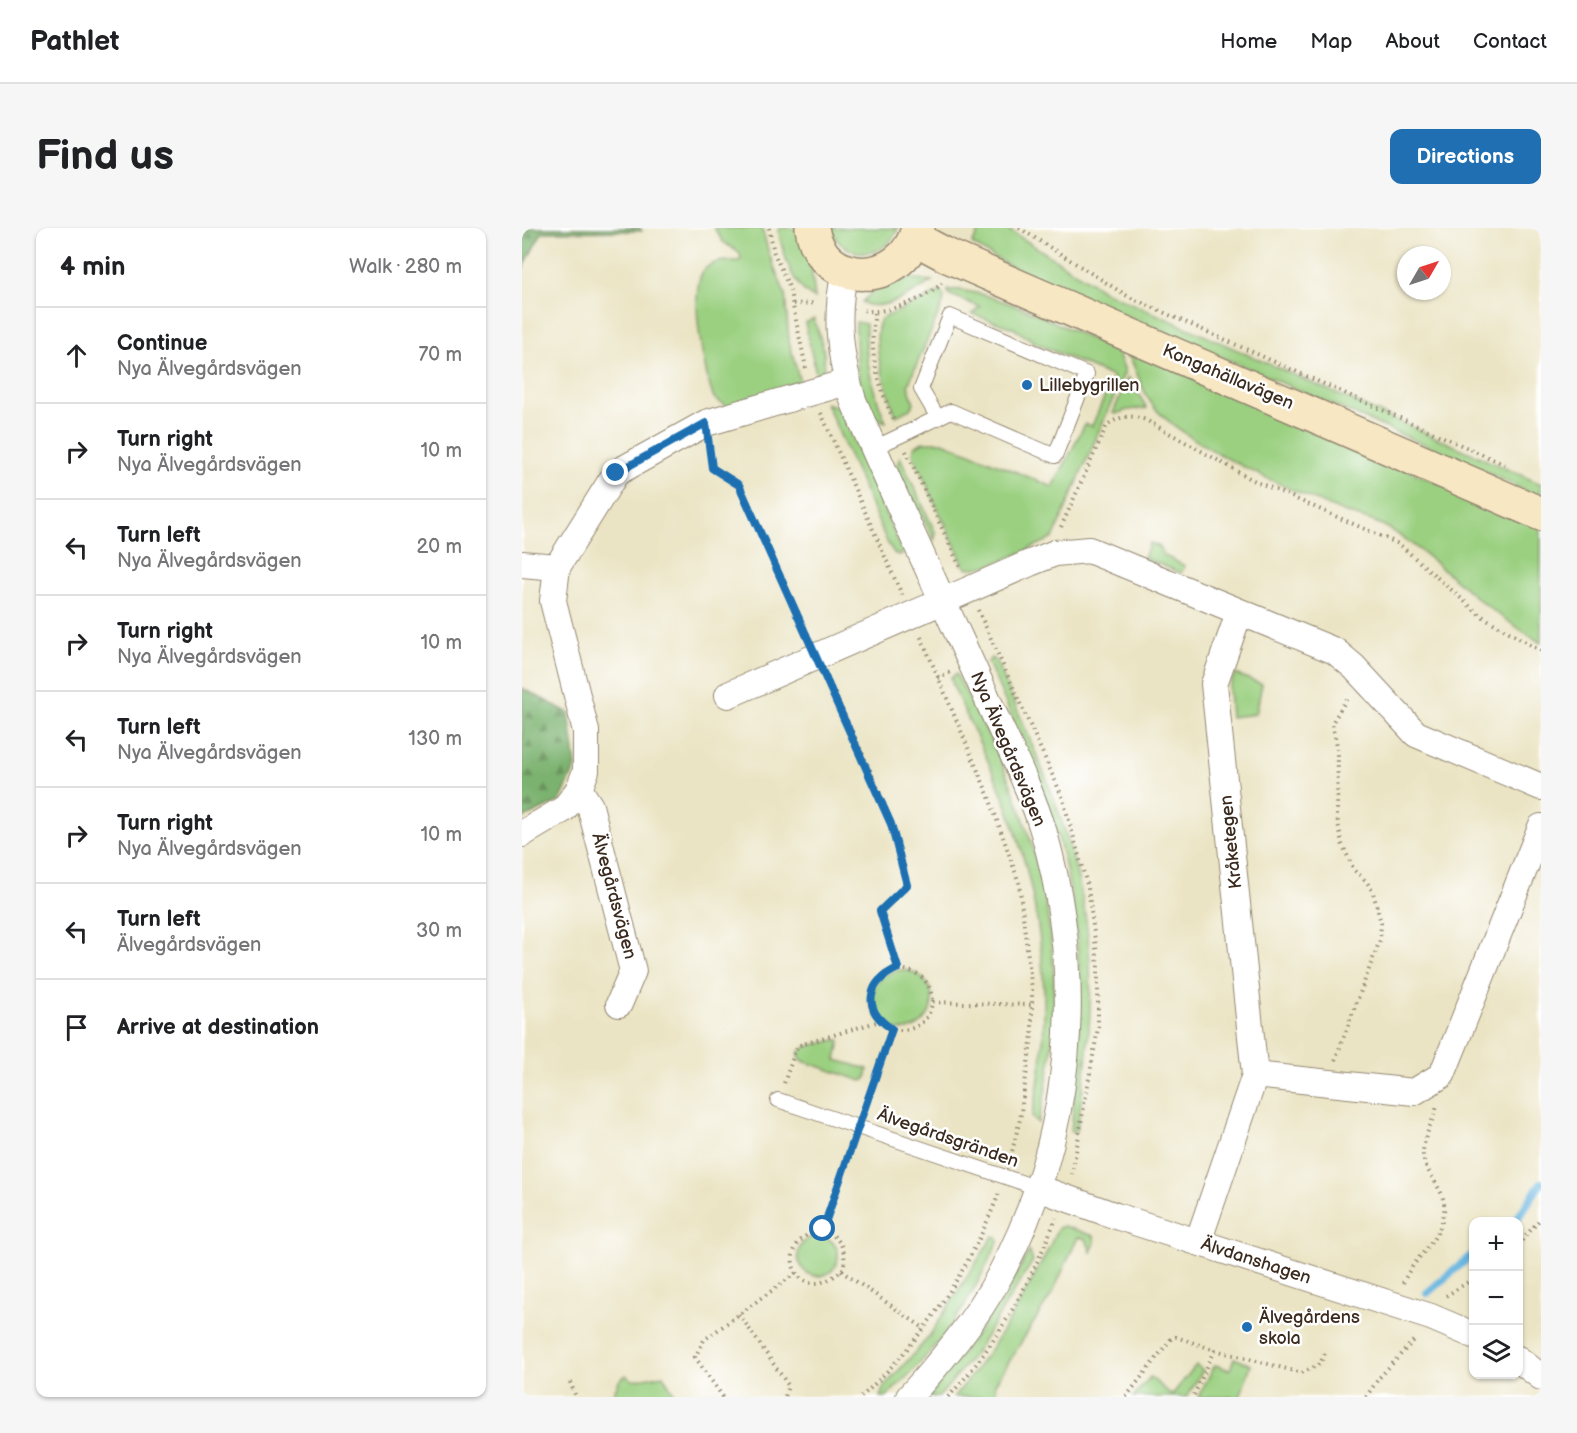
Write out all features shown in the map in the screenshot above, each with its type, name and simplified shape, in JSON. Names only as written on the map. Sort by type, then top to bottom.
[{"type":"street","points":[[812,228],[817,244],[824,255],[845,270]]},
{"type":"street","name":"Kongahällavägen","points":[[845,270],[866,274],[887,269],[904,257],[917,233],[948,256],[1541,514]]},
{"type":"street","name":"Nya Älvegårdsvägen","points":[[845,270],[838,302],[838,336],[847,382],[873,448],[1029,790],[1046,841],[1063,923],[1070,996],[1069,1030],[1059,1107],[1038,1188],[1020,1234],[984,1301],[936,1367],[909,1397]]},
{"type":"street","points":[[522,834],[564,809],[579,789],[586,771],[586,731],[552,601],[556,567],[616,473],[706,423],[847,382]]},
{"type":"street","points":[[728,695],[1055,553],[1089,550],[1177,584],[1239,613],[1335,651],[1364,678],[1416,734],[1541,787]]},
{"type":"street","points":[[522,564],[556,567]]},
{"type":"street","name":"Kråketegen","points":[[1198,1242],[1256,1075],[1214,684],[1239,613]]},
{"type":"street","name":"Älvegårdsvägen","points":[[579,789],[590,806],[633,971],[620,1004]]},
{"type":"street","points":[[1256,1075],[1414,1092],[1442,1075],[1541,827]]},
{"type":"street","name":"Älvdanshagen","points":[[1038,1188],[1116,1216],[1396,1305],[1469,1333]]},
{"type":"street","points":[[1523,1363],[1541,1377]]},
{"type":"lane","points":[[873,448],[938,418],[951,411],[1055,456],[1087,374],[950,316],[921,388],[938,418]]},
{"type":"lane","name":"Älvegårdsgränden","points":[[778,1100],[1038,1188]]},
{"type":"path","points":[[769,228],[774,253],[789,287],[801,353],[830,439],[912,616],[989,797],[1018,884],[1031,1005],[1032,1035],[1020,1119],[1005,1177],[980,1240],[925,1329],[895,1366],[861,1397]]},
{"type":"path","points":[[1019,228],[1130,297],[1519,471]]},
{"type":"path","points":[[875,313],[871,350],[876,376],[899,436],[1062,796],[1088,888],[1098,963],[1098,1028],[1077,1157],[1065,1197],[1034,1271],[1006,1323],[948,1397]]},
{"type":"path","points":[[1055,553],[1061,529],[1107,425],[1120,417],[1134,416],[1146,420],[1253,480],[1399,544],[1480,615],[1541,651]]},
{"type":"path","points":[[706,423],[712,468],[739,485],[818,656],[891,824],[905,870],[907,885],[880,911],[898,968]]},
{"type":"path","points":[[1325,1083],[1380,940],[1381,922],[1373,892],[1367,882],[1353,870],[1342,844],[1337,817],[1339,768],[1332,723],[1340,707],[1364,678]]},
{"type":"path","points":[[898,968],[916,972],[929,984],[933,1002],[929,1015],[919,1026],[906,1030],[892,1029],[880,1021],[871,1006],[873,989],[882,975],[898,968]]},
{"type":"path","points":[[933,1002],[1031,1005]]},
{"type":"path","points":[[778,1100],[796,1047],[880,1021]]},
{"type":"path","points":[[823,1229],[892,1029]]},
{"type":"path","points":[[1396,1305],[1407,1273],[1434,1239],[1444,1211],[1444,1200],[1423,1156],[1424,1144],[1437,1108],[1437,1100],[1428,1083]]},
{"type":"path","points":[[1523,1239],[1541,1218]]},
{"type":"path","points":[[823,1229],[837,1237],[846,1252],[844,1268],[832,1280],[818,1285],[807,1282],[796,1273],[793,1259],[795,1245],[807,1232],[823,1229]]},
{"type":"path","points":[[841,1271],[925,1329]]},
{"type":"path","points":[[723,1397],[695,1358],[704,1340],[796,1273]]},
{"type":"path","points":[[739,1314],[788,1384],[785,1397]]},
{"type":"path","points":[[1126,1397],[1171,1339],[1176,1337],[1302,1373],[1320,1364],[1325,1353]]},
{"type":"path","points":[[1193,1397],[1215,1350]]},
{"type":"path","points":[[570,1382],[576,1397]]},
{"type":"green space","points":[[522,228],[640,228],[642,231],[542,232],[522,270]]},
{"type":"green space","points":[[714,228],[762,228],[769,254],[785,294],[789,341],[801,386],[728,407],[714,398],[699,333],[697,295],[699,280],[704,270],[712,264],[741,259],[740,253],[723,242]]},
{"type":"green space","points":[[778,228],[798,228],[810,256],[815,298],[800,286],[789,268]]},
{"type":"green space","points":[[830,228],[898,228],[884,247],[864,253],[844,246],[836,239]]},
{"type":"green space","points":[[981,228],[1006,228],[1106,292],[1541,484],[1541,498],[1465,462],[1002,262],[972,244]]},
{"type":"green space","points":[[910,278],[932,281],[908,296],[888,304],[870,305],[862,302],[881,283]]},
{"type":"green space","points":[[948,290],[985,295],[1057,323],[1117,351],[1125,371],[1053,538],[1022,553],[984,567],[965,567],[913,455],[914,447],[923,442],[943,442],[1053,487],[1085,424],[1092,426],[1113,377],[1038,344],[1013,328],[972,314],[980,307],[948,294]]},
{"type":"green space","points":[[941,291],[944,297],[943,303],[908,385],[914,403],[910,409],[896,416],[878,354],[878,329],[881,319]]},
{"type":"green space","points":[[814,319],[824,358],[822,372],[817,378],[805,323]]},
{"type":"green space","points":[[856,322],[866,324],[866,350],[870,374],[886,422],[868,407],[862,394],[857,363]]},
{"type":"green space","points":[[1124,347],[1541,528],[1541,643],[1493,611],[1423,553],[1388,528],[1341,511],[1242,466],[1169,422],[1149,400]]},
{"type":"green space","points":[[1128,377],[1147,408],[1113,413]]},
{"type":"green space","points":[[826,403],[840,408],[903,553],[901,555],[895,554],[888,544]]},
{"type":"green space","points":[[900,457],[936,534],[934,540],[896,467]]},
{"type":"green space","points":[[1150,543],[1160,547],[1163,555],[1185,566],[1181,573],[1144,558]]},
{"type":"green space","points":[[991,658],[996,661],[1041,765],[1067,836],[1084,909],[1089,947],[1090,1016],[1077,1130],[1073,1132],[1071,1131],[1078,1057],[1079,987],[1078,952],[1068,881],[1046,798],[988,662]]},
{"type":"green space","points":[[956,674],[983,724],[1017,800],[1032,845],[1043,890],[1051,936],[1054,982],[1053,1029],[1048,1076],[1038,1123],[1032,1117],[1043,1041],[1044,1003],[1038,926],[1022,851],[1004,799],[953,686],[951,678]]},
{"type":"green space","points":[[1235,674],[1262,684],[1256,714],[1231,717],[1229,688]]},
{"type":"green space","points":[[522,688],[569,713],[576,767],[560,801],[522,819]]},
{"type":"green space","points":[[896,970],[908,970],[924,978],[930,988],[932,1000],[930,1012],[924,1022],[908,1030],[896,1030],[880,1022],[872,1006],[872,994],[880,978]]},
{"type":"green space","points":[[840,1040],[836,1060],[868,1069],[866,1079],[862,1081],[803,1061],[799,1056],[799,1052],[808,1046]]},
{"type":"green space","points":[[1064,1226],[1094,1236],[1095,1243],[1091,1252],[1086,1239],[1078,1237],[1053,1292],[995,1384],[997,1397],[954,1397],[999,1337],[1036,1273],[1058,1228]]},
{"type":"green space","points":[[818,1236],[832,1242],[838,1256],[832,1270],[818,1276],[804,1270],[798,1256],[804,1242]]},
{"type":"green space","points":[[993,1236],[997,1237],[998,1242],[975,1288],[951,1326],[922,1361],[886,1397],[880,1397],[884,1387],[928,1338]]},
{"type":"green space","points":[[1029,1251],[1033,1261],[976,1352],[939,1397],[929,1397],[1006,1294]]},
{"type":"green space","points":[[1234,1358],[1251,1365],[1240,1397],[1198,1397],[1215,1365],[1230,1370]]},
{"type":"green space","points":[[1196,1365],[1203,1370],[1187,1397],[1133,1397],[1150,1377],[1172,1395]]},
{"type":"green space","points":[[626,1375],[632,1380],[663,1375],[675,1395],[612,1397],[619,1381]]},
{"type":"waterway","points":[[1518,1217],[1541,1183]]},
{"type":"waterway","points":[[1427,1293],[1469,1257]]},
{"type":"place","name":"Lillebygrillen","points":[[1027,385]]},
{"type":"place","name":"Älvegårdens skola","points":[[1247,1327]]},
{"type":"route","points":[[616,473],[706,423],[712,468],[739,485],[818,656],[891,824],[905,870],[907,885],[897,898],[880,911],[898,968],[882,975],[873,989],[871,1006],[880,1021],[892,1029],[823,1229]]}]
